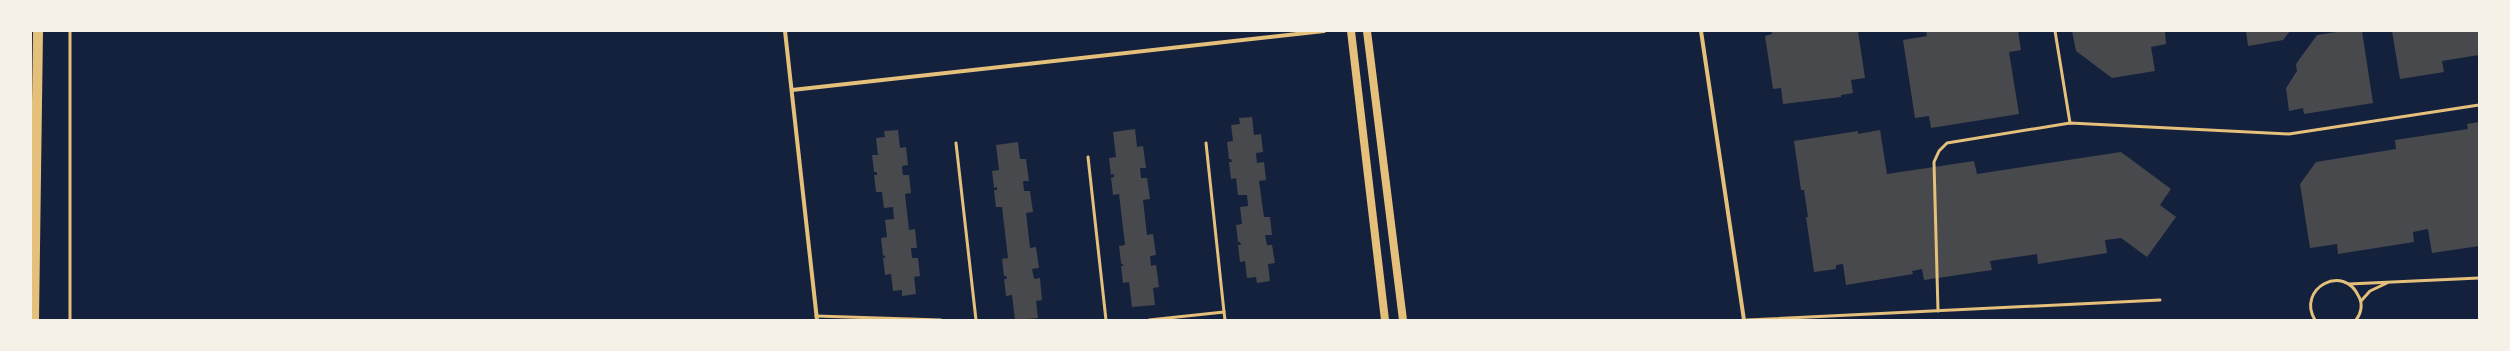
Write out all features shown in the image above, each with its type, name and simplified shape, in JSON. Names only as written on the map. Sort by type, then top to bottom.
[{"type":"main road","points":[[34,320],[38,31]]},
{"type":"main road","points":[[1351,31],[1385,320]]},
{"type":"main road","points":[[1367,31],[1403,320]]},
{"type":"street","points":[[785,31],[816,318]]},
{"type":"street","points":[[792,90],[1324,31]]},
{"type":"street","points":[[1701,31],[1744,320]]},
{"type":"lane","points":[[70,31],[70,320]]},
{"type":"lane","points":[[2055,31],[2070,123]]},
{"type":"lane","points":[[1938,311],[1934,162],[1939,151],[1948,143],[1956,140],[2070,123],[2289,134],[2479,105]]},
{"type":"lane","points":[[956,143],[976,320]]},
{"type":"lane","points":[[1206,143],[1225,320]]},
{"type":"lane","points":[[1088,157],[1106,320]]},
{"type":"lane","points":[[2315,320],[2311,311],[2310,302],[2318,286],[2334,280],[2349,284],[2479,278]]},
{"type":"lane","points":[[2361,300],[2374,288],[2394,282]]},
{"type":"lane","points":[[2349,284],[2357,291],[2361,300],[2361,308],[2356,320]]},
{"type":"lane","points":[[1747,320],[2160,300]]},
{"type":"lane","points":[[1149,320],[1224,312]]},
{"type":"lane","points":[[816,318],[941,320]]},
{"type":"building","points":[[1772,31],[1858,31],[1865,78],[1851,80],[1853,93],[1841,95],[1841,97],[1783,104],[1781,88],[1773,89],[1765,36],[1772,34]]},
{"type":"building","points":[[1926,31],[2018,31],[2021,50],[2009,52],[2019,114],[1931,128],[1929,116],[1915,118],[1903,40],[1927,36]]},
{"type":"building","points":[[2072,31],[2165,31],[2166,44],[2151,47],[2155,71],[2112,78],[2076,51]]},
{"type":"building","points":[[2246,31],[2290,31],[2283,40],[2248,46]]},
{"type":"building","points":[[2343,31],[2362,31],[2373,103],[2304,114],[2303,108],[2289,111],[2286,88],[2297,71],[2296,64],[2317,35]]},
{"type":"building","points":[[2392,31],[2479,31],[2479,55],[2442,61],[2444,72],[2400,79]]},
{"type":"building","points":[[1252,117],[1254,135],[1261,134],[1263,152],[1256,153],[1257,163],[1264,162],[1266,180],[1259,181],[1264,217],[1270,217],[1272,235],[1265,235],[1267,245],[1272,245],[1275,263],[1268,264],[1270,281],[1257,283],[1256,277],[1247,278],[1245,261],[1240,262],[1238,245],[1241,245],[1240,242],[1238,242],[1236,225],[1242,224],[1240,207],[1248,206],[1247,195],[1238,195],[1236,178],[1231,179],[1229,162],[1232,162],[1231,159],[1229,159],[1227,142],[1233,141],[1231,125],[1240,124],[1239,118]]},
{"type":"building","points":[[2479,122],[2479,246],[2432,253],[2428,229],[2413,232],[2414,242],[2338,254],[2337,244],[2310,248],[2300,184],[2316,162],[2396,149],[2395,140],[2468,129],[2467,124]]},
{"type":"building","points":[[1135,129],[1137,147],[1143,146],[1146,168],[1140,168],[1141,178],[1147,178],[1150,199],[1143,200],[1147,235],[1153,234],[1156,255],[1150,256],[1151,266],[1156,265],[1159,287],[1153,288],[1155,305],[1132,307],[1129,282],[1123,283],[1121,266],[1124,266],[1121,263],[1119,246],[1125,245],[1119,194],[1113,195],[1111,178],[1114,177],[1114,174],[1111,175],[1109,158],[1116,157],[1113,132]]},
{"type":"building","points":[[898,130],[900,148],[906,147],[908,165],[902,166],[903,175],[909,175],[911,193],[905,194],[909,230],[915,229],[917,248],[911,248],[912,258],[918,258],[920,276],[914,277],[916,294],[902,296],[902,290],[893,291],[891,274],[885,275],[883,258],[886,257],[883,255],[881,238],[887,237],[885,220],[894,219],[893,207],[884,208],[882,192],[876,192],[874,175],[877,175],[877,172],[874,172],[872,155],[878,155],[876,138],[885,137],[884,131]]},
{"type":"building","points":[[1880,130],[1887,174],[1974,161],[1977,174],[2121,152],[2171,189],[2160,205],[2176,217],[2147,257],[2121,238],[2105,240],[2107,253],[2038,264],[2037,254],[1990,261],[1992,270],[1924,280],[1922,269],[1912,271],[1913,274],[1846,285],[1843,264],[1836,265],[1836,269],[1814,272],[1806,217],[1808,217],[1804,190],[1801,190],[1794,141],[1858,131],[1858,134]]},
{"type":"building","points":[[1018,142],[1020,159],[1026,159],[1029,181],[1023,181],[1024,191],[1030,191],[1033,212],[1026,213],[1030,248],[1036,247],[1039,268],[1032,269],[1034,279],[1040,278],[1042,300],[1036,301],[1038,318],[1015,320],[1012,295],[1006,296],[1004,279],[1007,279],[1006,276],[1004,276],[1002,259],[1008,258],[1002,207],[996,207],[994,190],[997,190],[997,187],[994,188],[992,171],[999,170],[996,145]]}]
